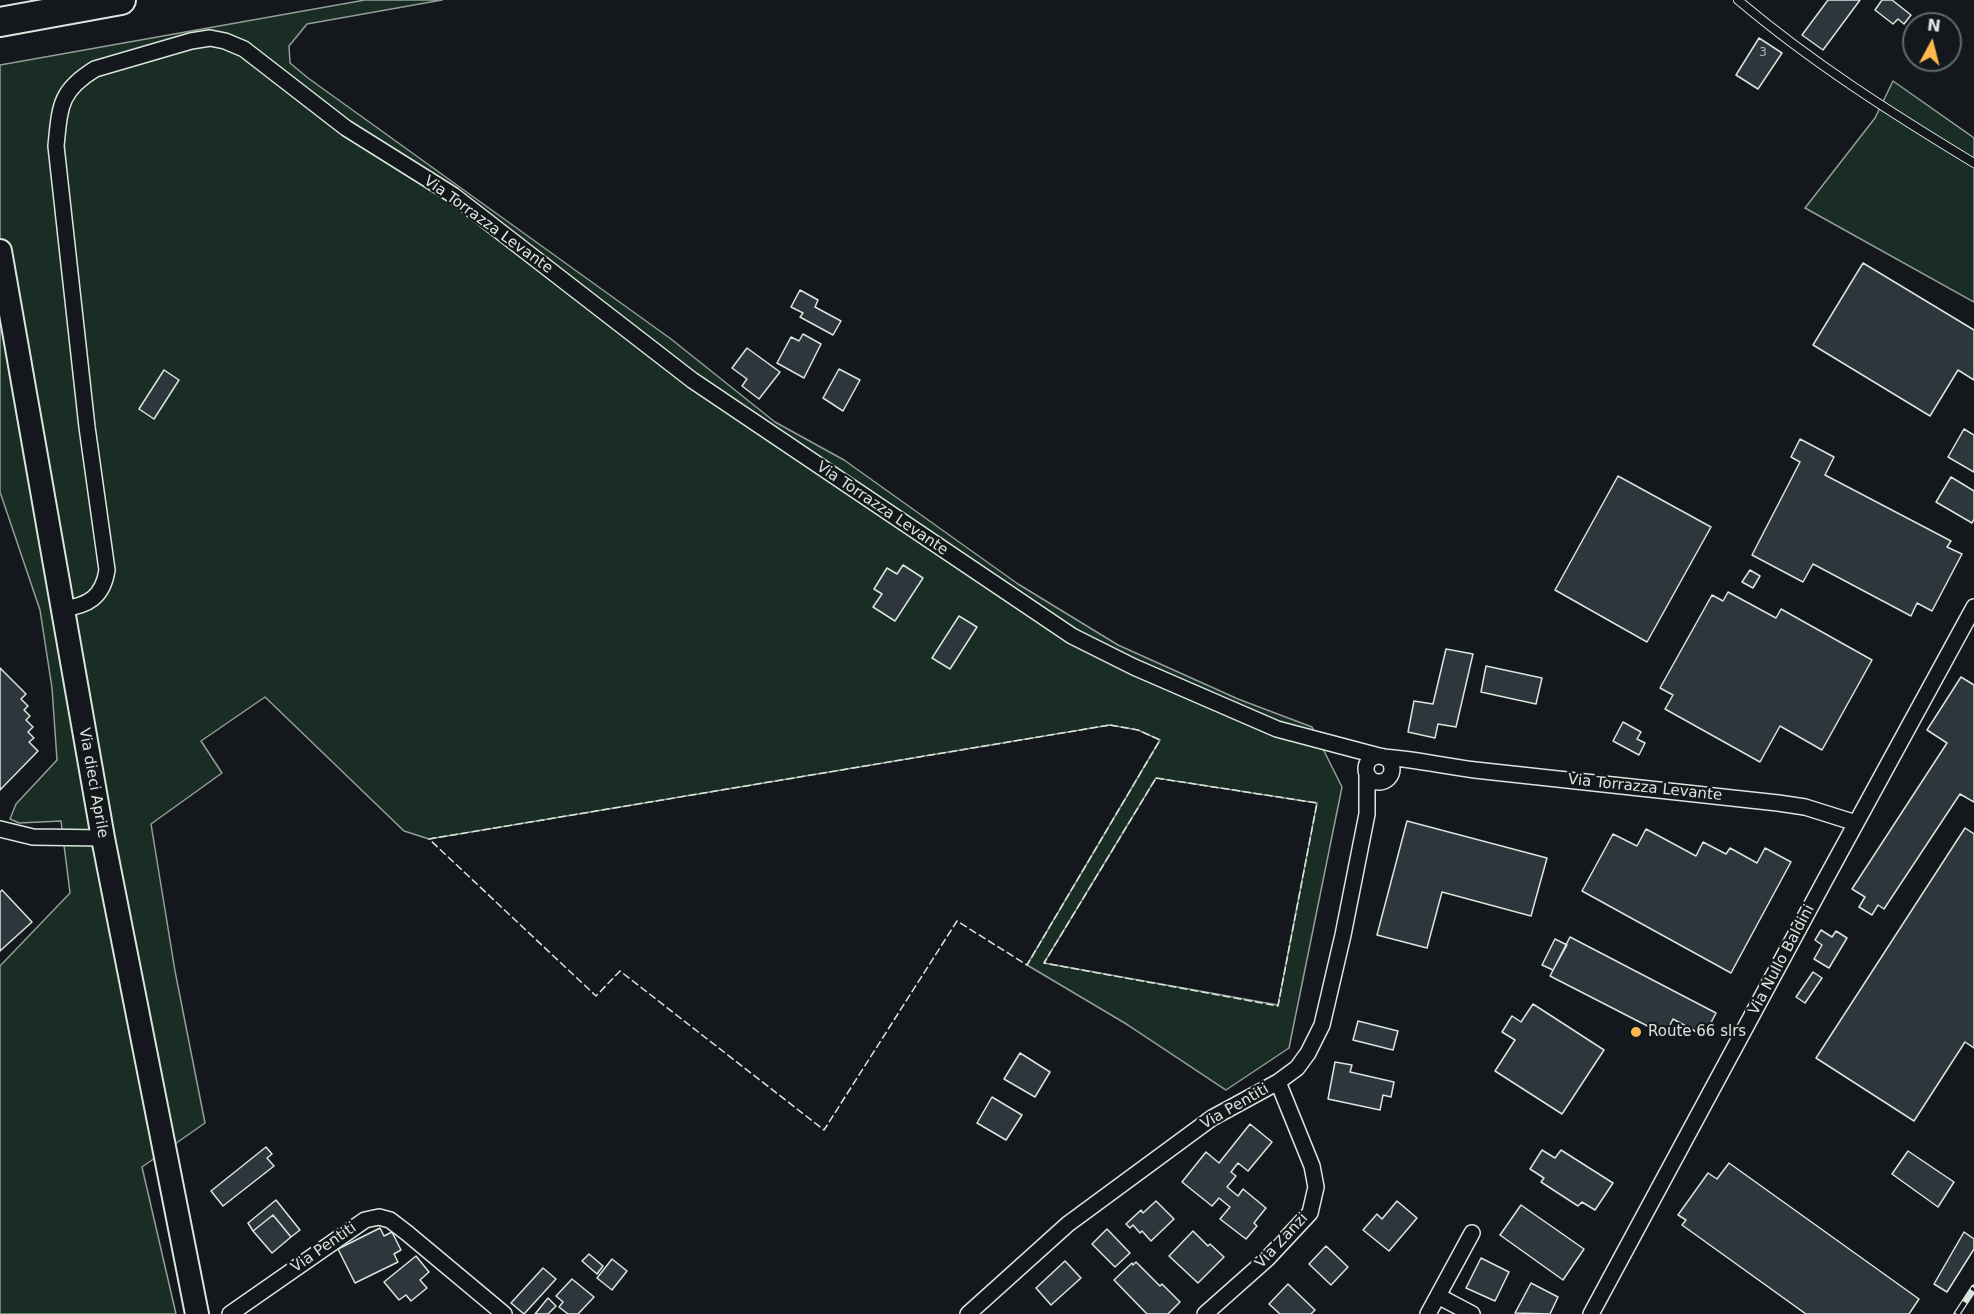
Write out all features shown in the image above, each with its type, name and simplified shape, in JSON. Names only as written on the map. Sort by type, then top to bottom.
[{"type":"highway","points":[[0,22],[121,0]]},
{"type":"highway","points":[[0,30],[87,6]]},
{"type":"main road","name":"Via dieci Aprile","points":[[0,251],[103,838],[196,1314]]},
{"type":"street","name":"Via Torrazza Levante","points":[[62,609],[88,602],[99,593],[105,584],[106,570],[87,427],[56,146],[59,110],[63,98],[71,87],[82,76],[95,69],[191,41],[210,38],[225,41],[243,50],[346,128],[453,195],[692,380],[1072,636],[1134,667],[1267,724],[1381,756],[1412,759],[1432,764],[1778,803],[1805,807],[1856,823]]},
{"type":"street","name":"Via Nullo Baldini","points":[[1591,1314],[1974,607]]},
{"type":"street","name":"Via Torrazza Levante","points":[[1340,746],[1367,772]]},
{"type":"street","points":[[1381,756],[1392,766],[1387,778],[1373,781],[1366,766],[1371,759],[1381,756]]},
{"type":"street","name":"Via Torrazza Levante","points":[[1387,778],[1404,769],[1432,764]]},
{"type":"street","name":"Via Pentiti","points":[[968,1314],[1068,1224],[1212,1118],[1278,1082],[1297,1068],[1303,1060],[1322,1025],[1343,935],[1366,814],[1367,772]]},
{"type":"street","name":"Via Pentiti","points":[[1366,814],[1387,778]]},
{"type":"street","points":[[0,829],[33,837],[103,838]]},
{"type":"street","name":"Via Zanzi","points":[[1205,1314],[1267,1259],[1310,1213],[1316,1187],[1312,1166],[1278,1082]]},
{"type":"street","name":"Via Pentiti","points":[[230,1314],[349,1230],[365,1220],[379,1217],[390,1220],[408,1233],[504,1314]]},
{"type":"street","points":[[1428,1314],[1472,1233]]},
{"type":"street","points":[[1438,1296],[1472,1314]]},
{"type":"lane","points":[[1738,0],[1833,72],[1974,163]]},
{"type":"green space","points":[[365,0],[442,0],[307,24],[289,46],[290,63],[671,339],[775,422],[844,460],[1018,584],[1118,645],[1238,699],[1312,727],[1342,787],[1289,1048],[1226,1090],[1128,1025],[1027,965],[1160,740],[1138,730],[1110,725],[429,839],[404,831],[265,697],[201,741],[222,773],[151,824],[175,971],[205,1123],[142,1167],[176,1314],[0,1314],[0,966],[70,893],[61,821],[19,823],[10,819],[16,804],[57,760],[52,688],[40,610],[0,492],[0,65]],"holes":[[[1156,778],[1317,803],[1278,1005],[1044,963]]]},
{"type":"green space","points":[[1893,81],[1974,138],[1974,302],[1805,208],[1875,118]]},
{"type":"building","points":[[1828,0],[1860,0],[1823,50],[1802,35]]},
{"type":"building","points":[[1882,0],[1892,0],[1907,12],[1902,12],[1902,22],[1898,19],[1893,24],[1875,10]]},
{"type":"building","points":[[1759,38],[1782,53],[1758,89],[1736,75]]},
{"type":"building","points":[[1863,263],[1974,330],[1974,380],[1958,370],[1930,416],[1813,345]]},
{"type":"building","points":[[800,290],[818,300],[815,307],[841,321],[833,335],[800,317],[803,313],[791,307]]},
{"type":"building","points":[[803,334],[821,344],[804,378],[777,363],[791,337],[799,341]]},
{"type":"building","points":[[747,348],[780,372],[759,399],[742,386],[747,379],[732,368]]},
{"type":"building","points":[[839,369],[860,380],[843,411],[823,398]]},
{"type":"building","points":[[164,370],[179,380],[154,419],[139,409]]},
{"type":"building","points":[[1964,429],[1974,435],[1974,472],[1948,457]]},
{"type":"building","points":[[1800,439],[1834,457],[1825,475],[1951,541],[1947,547],[1962,554],[1932,611],[1917,603],[1911,616],[1813,564],[1803,582],[1752,555],[1800,462],[1791,457]]},
{"type":"building","points":[[1618,476],[1711,527],[1647,642],[1555,590]]},
{"type":"building","points":[[1951,477],[1974,491],[1972,523],[1936,502]]},
{"type":"building","points":[[903,565],[923,578],[895,621],[873,607],[882,594],[874,589],[887,568],[897,574]]},
{"type":"building","points":[[1750,570],[1760,576],[1753,588],[1742,582]]},
{"type":"building","points":[[1728,592],[1776,618],[1781,609],[1872,660],[1822,750],[1780,726],[1760,762],[1665,709],[1673,695],[1660,688],[1712,595],[1723,601]]},
{"type":"building","points":[[959,616],[977,627],[950,669],[932,658]]},
{"type":"building","points":[[1446,649],[1473,654],[1456,727],[1438,724],[1435,738],[1408,732],[1414,701],[1433,704]]},
{"type":"building","points":[[1486,666],[1542,678],[1536,704],[1481,692]]},
{"type":"building","points":[[0,668],[26,694],[21,699],[28,706],[24,710],[30,716],[26,720],[33,727],[28,732],[34,738],[29,742],[38,751],[0,790]]},
{"type":"building","points":[[1961,677],[1974,685],[1974,802],[1960,794],[1884,909],[1878,905],[1872,915],[1859,907],[1865,897],[1852,889],[1947,743],[1927,730]]},
{"type":"building","points":[[1623,722],[1641,732],[1637,739],[1645,743],[1639,755],[1613,741]]},
{"type":"building","points":[[1407,821],[1547,858],[1531,916],[1442,892],[1427,948],[1377,935]]},
{"type":"building","points":[[1965,828],[1974,834],[1974,1048],[1965,1042],[1914,1121],[1816,1058]]},
{"type":"building","points":[[1646,829],[1696,856],[1703,842],[1726,854],[1730,848],[1757,863],[1765,848],[1791,862],[1731,973],[1582,891],[1613,834],[1637,846]]},
{"type":"building","points":[[2,890],[32,922],[0,951],[0,892]]},
{"type":"building","points":[[1821,930],[1832,937],[1836,931],[1847,938],[1829,968],[1814,959],[1822,945],[1815,940]]},
{"type":"building","points":[[1570,937],[1716,1013],[1704,1036],[1673,1019],[1665,1035],[1550,976]]},
{"type":"building","points":[[1555,939],[1567,945],[1553,970],[1542,965]]},
{"type":"building","points":[[1813,972],[1822,978],[1805,1003],[1796,997]]},
{"type":"building","points":[[1533,1004],[1604,1050],[1562,1114],[1495,1071],[1515,1040],[1502,1032],[1512,1016],[1521,1022]]},
{"type":"building","points":[[1358,1021],[1398,1031],[1393,1050],[1353,1040]]},
{"type":"building","points":[[1020,1053],[1050,1072],[1035,1097],[1004,1079]]},
{"type":"building","points":[[1335,1062],[1352,1065],[1350,1072],[1394,1082],[1391,1097],[1383,1095],[1380,1110],[1328,1099]]},
{"type":"building","points":[[992,1097],[1022,1115],[1006,1140],[977,1123]]},
{"type":"building","points":[[1250,1124],[1272,1142],[1248,1171],[1238,1163],[1231,1172],[1236,1176],[1227,1187],[1238,1196],[1243,1189],[1266,1208],[1254,1223],[1257,1226],[1246,1239],[1220,1219],[1230,1207],[1219,1198],[1212,1206],[1182,1182],[1206,1152],[1219,1163]]},
{"type":"building","points":[[266,1147],[272,1154],[267,1158],[274,1166],[223,1206],[211,1191]]},
{"type":"building","points":[[1542,1150],[1555,1158],[1561,1150],[1613,1183],[1595,1210],[1582,1202],[1578,1206],[1541,1182],[1544,1178],[1530,1169]]},
{"type":"building","points":[[1908,1151],[1954,1182],[1938,1207],[1892,1174]]},
{"type":"building","points":[[1729,1163],[1919,1299],[1909,1314],[1806,1314],[1682,1225],[1686,1220],[1678,1215],[1708,1173],[1717,1179]]},
{"type":"building","points":[[276,1200],[300,1230],[291,1237],[273,1215],[253,1231],[248,1223]]},
{"type":"building","points":[[1156,1201],[1174,1219],[1151,1241],[1142,1231],[1140,1233],[1133,1225],[1130,1228],[1126,1224],[1141,1210],[1143,1213]]},
{"type":"building","points":[[1397,1201],[1417,1218],[1389,1251],[1363,1230],[1377,1214],[1382,1219]]},
{"type":"building","points":[[1521,1205],[1584,1249],[1563,1280],[1500,1235]]},
{"type":"building","points":[[273,1215],[291,1237],[272,1253],[253,1231]]},
{"type":"building","points":[[380,1228],[384,1236],[392,1232],[401,1250],[394,1254],[398,1262],[355,1283],[338,1249]]},
{"type":"building","points":[[1107,1229],[1130,1253],[1115,1267],[1092,1244]]},
{"type":"building","points":[[1193,1231],[1208,1246],[1210,1244],[1224,1257],[1198,1283],[1169,1256]]},
{"type":"building","points":[[1964,1232],[1974,1239],[1974,1249],[1947,1292],[1934,1284]]},
{"type":"building","points":[[1326,1246],[1348,1267],[1331,1285],[1309,1264]]},
{"type":"building","points":[[589,1254],[603,1266],[597,1274],[582,1261]]},
{"type":"building","points":[[416,1256],[429,1272],[420,1280],[427,1288],[411,1301],[406,1295],[399,1300],[384,1282]]},
{"type":"building","points":[[1481,1258],[1509,1272],[1495,1301],[1466,1288]]},
{"type":"building","points":[[612,1259],[627,1271],[612,1290],[597,1278]]},
{"type":"building","points":[[1065,1261],[1081,1278],[1051,1305],[1036,1288]]},
{"type":"building","points":[[1136,1262],[1180,1302],[1168,1314],[1147,1314],[1114,1280]]},
{"type":"building","points":[[543,1268],[556,1279],[524,1314],[511,1303]]},
{"type":"building","points":[[572,1279],[594,1297],[578,1314],[568,1314],[559,1307],[563,1302],[556,1296]]},
{"type":"building","points":[[1531,1283],[1558,1297],[1550,1314],[1515,1313]]},
{"type":"building","points":[[1288,1284],[1315,1310],[1311,1314],[1280,1314],[1269,1304]]},
{"type":"building","points":[[548,1298],[556,1306],[548,1314],[535,1314]]},
{"type":"railway","points":[[1957,1314],[1974,1288]]},
{"type":"fence","points":[[1110,725],[1138,730],[1160,740],[1027,965],[957,921],[824,1130],[620,971],[596,996],[429,839],[1110,725]]},
{"type":"fence","points":[[1156,778],[1317,803],[1278,1006],[1044,963],[1156,778]]},
{"type":"place","name":"Route 66 slrs","points":[[1636,1032]]}]
